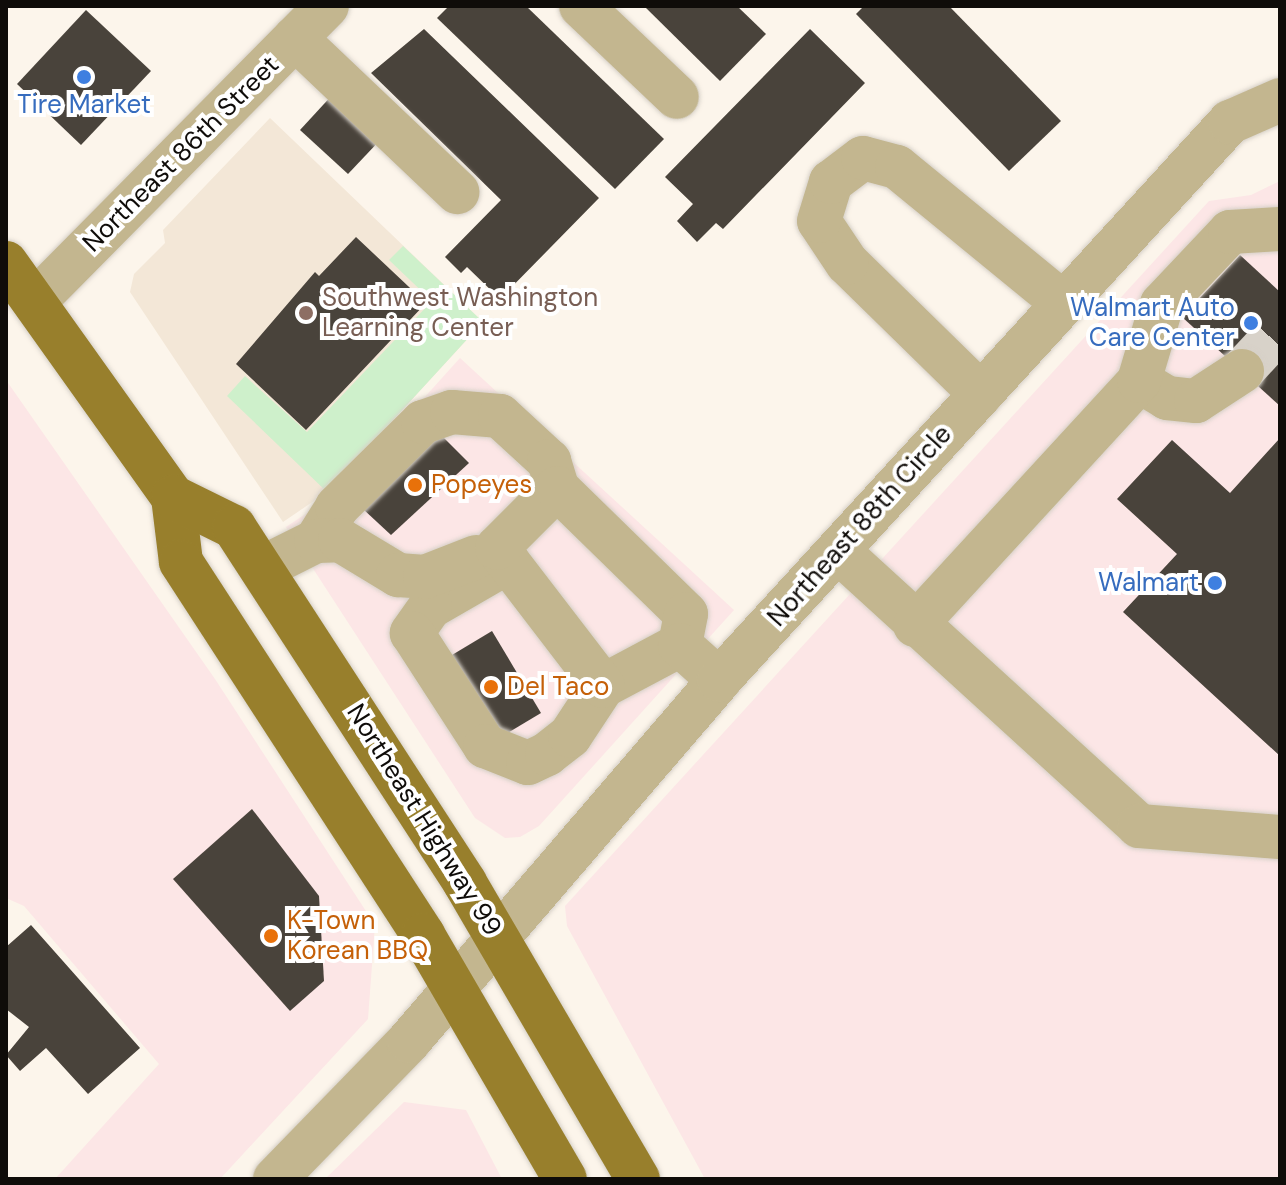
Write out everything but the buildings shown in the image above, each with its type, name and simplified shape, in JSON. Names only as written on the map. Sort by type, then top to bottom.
[{"type":"main road","name":"Northeast Highway 99","points":[[6,263],[173,497],[181,562],[454,985],[565,1179]]},
{"type":"main road","name":"Northeast Highway 99","points":[[173,497],[234,527],[262,568],[497,937],[638,1179]]},
{"type":"street","name":"Northeast 86th Street","points":[[35,301],[327,6]]},
{"type":"street","points":[[581,6],[677,97]]},
{"type":"street","points":[[295,38],[457,192]]},
{"type":"street","name":"Northeast 88th Circle","points":[[275,1179],[497,937],[719,680],[1230,122],[1280,100]]},
{"type":"street","points":[[981,394],[847,263],[819,221],[831,182],[863,158],[897,167],[1063,303]]},
{"type":"street","points":[[915,625],[1139,381],[1162,304],[1230,232],[1280,229]]},
{"type":"street","points":[[1139,381],[1167,398],[1196,401],[1242,371]]},
{"type":"street","points":[[316,541],[337,507],[423,422],[452,412],[500,416],[549,461],[557,488],[686,614],[680,645]]},
{"type":"street","points":[[557,488],[502,555],[430,607],[412,633],[485,746],[528,763],[547,754],[570,736],[603,686],[680,645]]},
{"type":"street","points":[[262,568],[316,541],[340,540],[398,575],[425,577],[502,555]]},
{"type":"street","points":[[838,551],[915,625],[1139,826],[1280,837]]},
{"type":"street","points":[[502,555],[603,686]]},
{"type":"street","points":[[680,645],[719,680]]},
{"type":"shaded area","name":"Southwest Washington Learning Center","points":[[270,118],[483,322],[327,492],[283,522],[130,292],[134,274],[165,243],[163,230]]},
{"type":"shaded area","points":[[1280,181],[1280,1179],[705,1179],[567,926],[565,906],[1209,201],[1251,195]]},
{"type":"shaded area","points":[[460,358],[734,610],[539,826],[520,837],[505,838],[475,818],[286,527],[340,491]]},
{"type":"shaded area","points":[[6,380],[215,679],[375,925],[368,1019],[220,1179],[55,1179],[159,1064],[24,906],[6,898]]},
{"type":"shaded area","points":[[404,1102],[466,1110],[502,1179],[325,1179]]},
{"type":"green space","points":[[403,246],[483,322],[327,492],[227,396],[245,376],[307,432],[432,301],[389,260]]},
{"type":"tunnel","points":[[1242,371],[1280,330]]},
{"type":"place","name":"Tire Market","points":[[84,77]]},
{"type":"place","name":"Southwest Washington Learning Center","points":[[306,313]]},
{"type":"place","name":"Walmart Auto Care Center","points":[[1251,323]]},
{"type":"place","name":"Popeyes","points":[[415,485]]},
{"type":"place","name":"Walmart","points":[[1215,583]]},
{"type":"place","name":"Del Taco","points":[[491,687]]},
{"type":"place","name":"K-Town Korean BBQ","points":[[271,936]]}]
